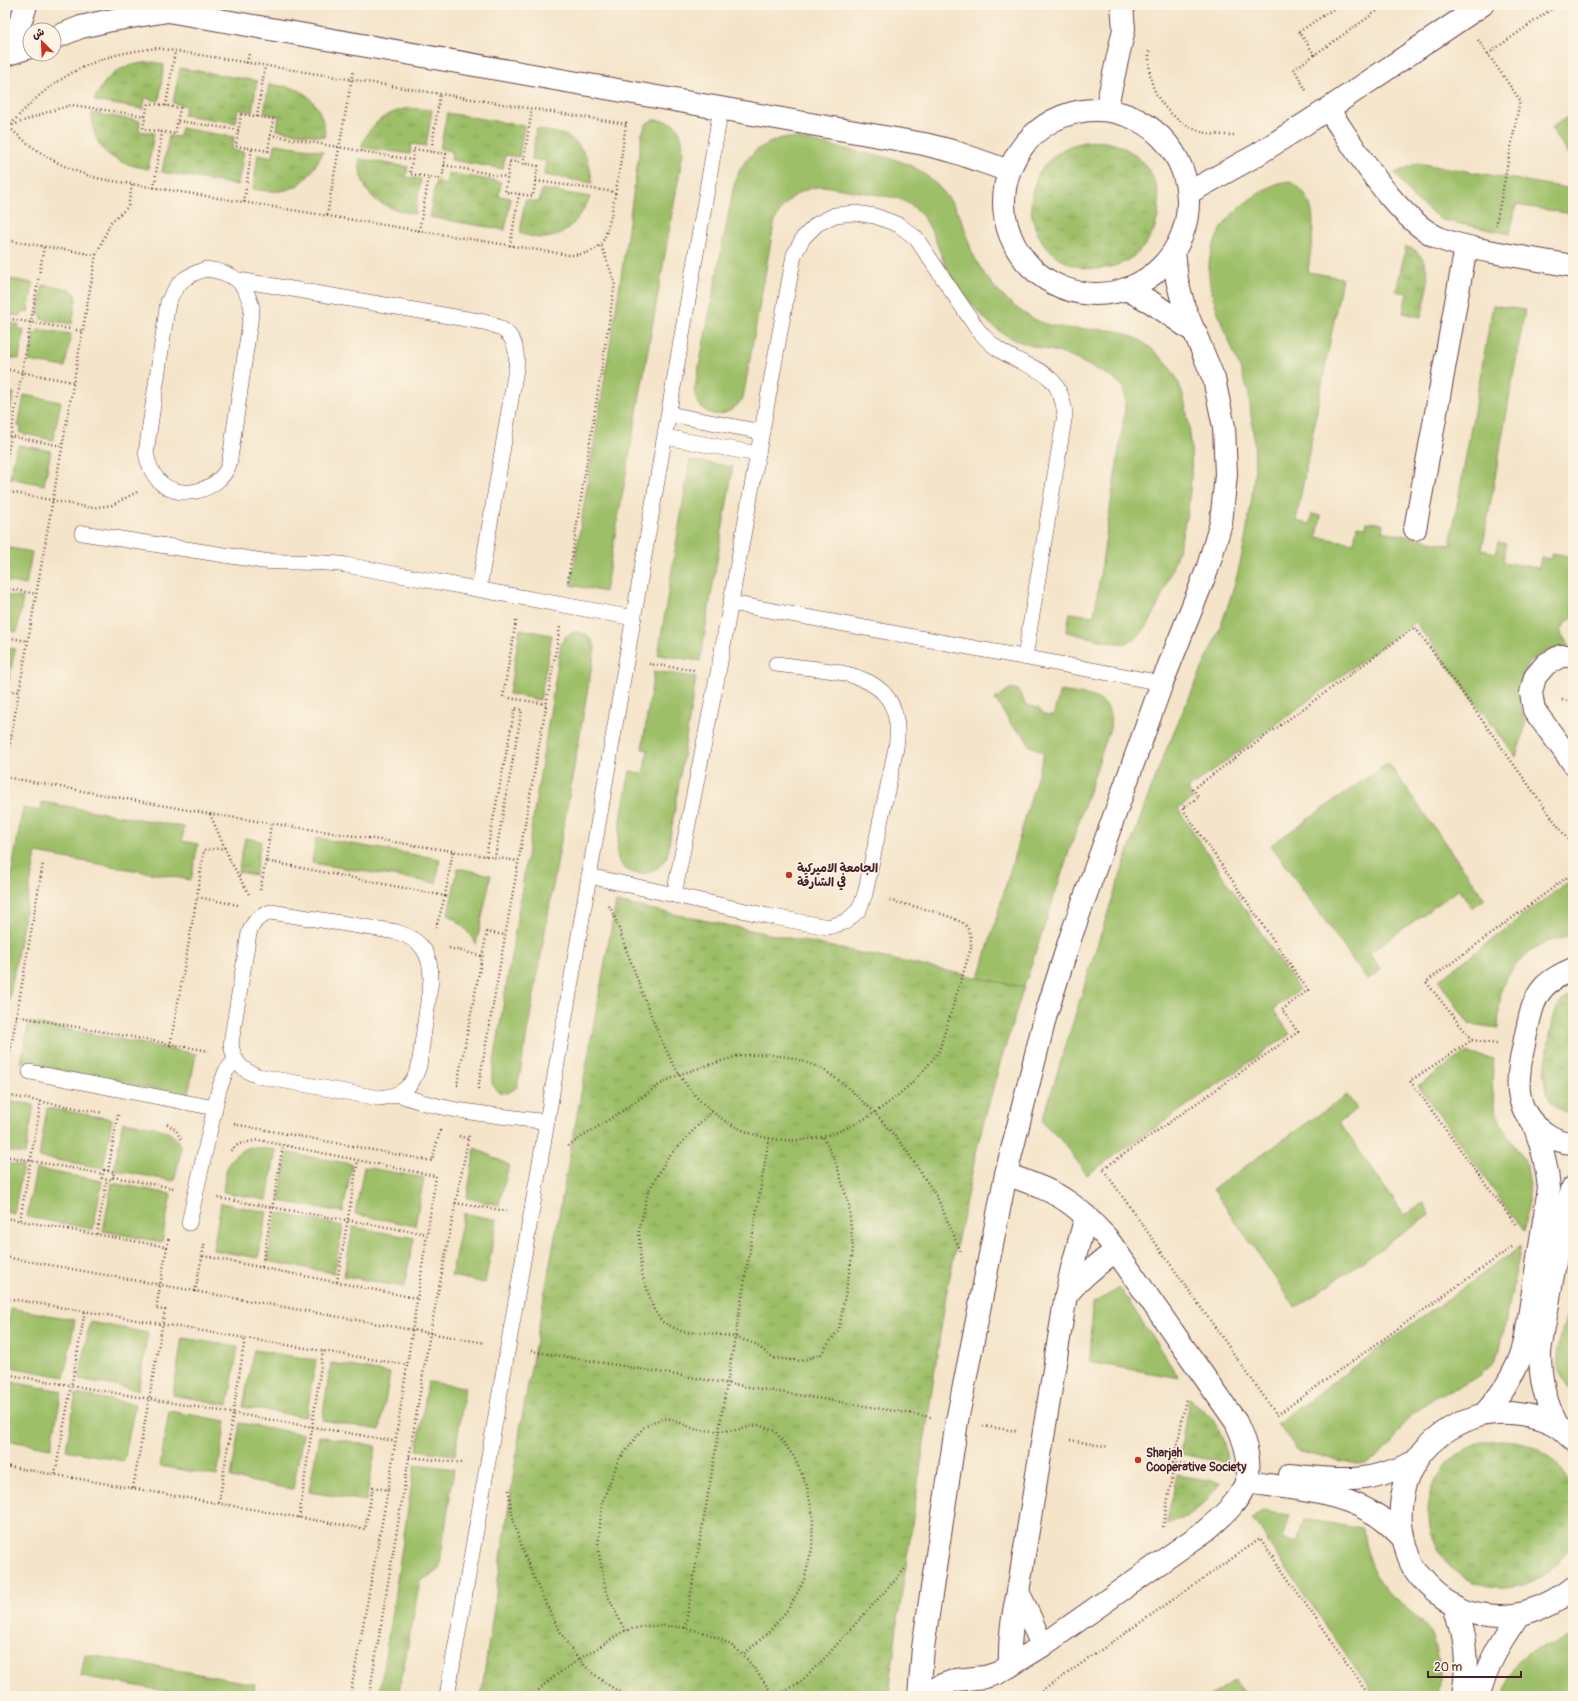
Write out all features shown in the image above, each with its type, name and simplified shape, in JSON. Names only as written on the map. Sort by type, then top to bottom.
[{"type":"street","points":[[5,47],[10,42],[21,20],[26,5]]},
{"type":"street","points":[[1106,110],[1124,30],[1122,5]]},
{"type":"street","points":[[1188,194],[1255,156],[1328,109],[1482,5]]},
{"type":"street","points":[[62,35],[81,27],[160,8],[924,144],[952,150],[1009,171]]},
{"type":"street","points":[[5,56],[22,50]]},
{"type":"street","points":[[1328,109],[1378,181],[1403,212],[1421,227],[1441,238],[1466,247],[1573,266]]},
{"type":"street","points":[[1106,110],[1131,116],[1153,129],[1171,147],[1183,169],[1188,194],[1186,223],[1174,251],[1161,267],[1145,280],[1126,289],[1096,294],[1067,290],[1041,276],[1020,256],[1007,229],[1003,200],[1009,171],[1018,152],[1026,142],[1047,124],[1066,115],[1079,112],[1106,110]]},
{"type":"street","points":[[1415,529],[1466,247]]},
{"type":"street","points":[[919,1696],[923,1648],[957,1421],[1006,1174],[1048,1006],[1071,936],[1162,683],[1207,570],[1221,523],[1226,475],[1224,427],[1215,386],[1196,334],[1184,307],[1177,280],[1174,251]]},
{"type":"street","points":[[1126,289],[1162,310],[1196,334]]},
{"type":"street","points":[[1573,656],[1561,656],[1546,664],[1535,677],[1531,693],[1534,710],[1573,763]]},
{"type":"street","points":[[1484,1414],[1498,1400],[1509,1383],[1518,1366],[1524,1348],[1547,1210],[1549,1188],[1547,1167],[1542,1145],[1534,1125],[1525,1113],[1519,1098],[1518,1082],[1534,1002],[1543,988],[1556,976],[1573,969]]},
{"type":"street","points":[[1534,1125],[1550,1137],[1573,1143]]},
{"type":"street","points":[[924,1696],[942,1685],[956,1680],[985,1677],[998,1673],[1042,1646],[1205,1531],[1222,1517],[1236,1502],[1247,1480],[1243,1437],[1236,1422],[1107,1238],[1086,1216],[1068,1202],[1040,1187],[1006,1174]]},
{"type":"street","points":[[1565,1433],[1549,1409],[1543,1390],[1540,1370],[1540,1351],[1564,1216],[1573,1187]]},
{"type":"street","points":[[1010,1666],[1009,1641],[1012,1616],[1018,1592],[1066,1296],[1086,1216]]},
{"type":"street","points":[[1066,1296],[1081,1278],[1116,1251]]},
{"type":"street","points":[[1565,1433],[1534,1417],[1515,1414],[1484,1414],[1457,1423],[1433,1440],[1414,1462],[1404,1486],[1400,1511],[1402,1537],[1413,1565],[1431,1588],[1455,1605],[1476,1613],[1497,1617],[1518,1616],[1548,1606],[1573,1588]]},
{"type":"street","points":[[1247,1480],[1355,1480],[1376,1477],[1396,1471],[1414,1462]]},
{"type":"street","points":[[1247,1480],[1337,1497],[1355,1503],[1372,1512],[1402,1537]]},
{"type":"street","points":[[1018,1592],[1042,1646]]},
{"type":"street","points":[[1455,1605],[1463,1628],[1466,1653],[1466,1677],[1463,1696]]},
{"type":"street","points":[[1479,1696],[1492,1657],[1504,1635],[1518,1616]]},
{"type":"lane","points":[[447,1696],[721,108]]},
{"type":"lane","points":[[674,895],[718,673],[794,255],[803,238],[817,224],[836,215],[855,213],[875,216],[899,225],[916,238],[978,330],[988,341],[999,351],[1037,369],[1049,377],[1058,388],[1063,400],[1064,414],[1025,657]]},
{"type":"lane","points":[[239,280],[248,294],[252,308],[233,444],[228,467],[214,483],[205,489],[189,493],[173,490],[159,482],[150,468],[146,453],[168,302],[176,286],[189,274],[206,269],[224,271],[239,280],[497,325],[507,333],[514,344],[517,356],[479,589]]},
{"type":"lane","points":[[669,414],[762,432]]},
{"type":"lane","points":[[665,437],[758,454]]},
{"type":"lane","points":[[82,533],[263,561],[326,562],[346,564],[634,618]]},
{"type":"lane","points":[[730,604],[1162,683]]},
{"type":"lane","points":[[589,876],[768,916],[828,927],[845,922],[858,910],[866,894],[896,748],[899,732],[896,716],[885,695],[880,689],[867,680],[852,675],[776,664]]},
{"type":"lane","points":[[259,912],[282,913],[397,932],[409,936],[420,944],[427,954],[431,966],[431,980],[419,1066],[415,1077],[408,1087],[398,1094],[379,1098],[258,1076],[241,1068],[234,1058],[231,1043],[232,1034],[249,933],[259,912]]},
{"type":"lane","points":[[189,1222],[219,1088],[226,1071],[234,1058]]},
{"type":"lane","points":[[30,1072],[215,1108]]},
{"type":"lane","points":[[398,1094],[425,1103],[474,1112],[547,1122]]},
{"type":"path","points":[[1315,55],[1299,32],[1339,5]]},
{"type":"path","points":[[1376,5],[1380,10]]},
{"type":"path","points":[[1308,92],[1294,69],[1386,5]]},
{"type":"path","points":[[1488,54],[1557,5]]},
{"type":"path","points":[[1463,18],[1520,100],[1491,251]]},
{"type":"path","points":[[327,215],[352,80],[357,44]]},
{"type":"path","points":[[1148,45],[1151,79],[1158,96],[1168,110],[1181,122],[1206,133],[1219,135],[1241,135],[1255,156]]},
{"type":"path","points":[[9,127],[29,103],[50,86],[72,72],[96,61],[122,53],[157,48],[626,124]]},
{"type":"path","points":[[166,106],[175,51]]},
{"type":"path","points":[[257,117],[265,66]]},
{"type":"path","points":[[9,127],[24,142],[60,165],[80,174],[94,178],[510,246],[569,255],[580,255],[601,244],[607,233],[631,93]]},
{"type":"path","points":[[431,152],[440,94]]},
{"type":"path","points":[[148,103],[180,108],[175,134],[143,129],[145,116],[148,103]]},
{"type":"path","points":[[5,128],[50,111],[72,105],[145,116]]},
{"type":"path","points":[[524,164],[532,109]]},
{"type":"path","points":[[241,114],[273,119],[268,151],[236,146],[239,130],[241,114]]},
{"type":"path","points":[[178,120],[239,130]]},
{"type":"path","points":[[154,188],[162,132]]},
{"type":"path","points":[[270,135],[412,160]]},
{"type":"path","points":[[244,202],[252,148]]},
{"type":"path","points":[[414,149],[446,154],[442,179],[410,174],[412,160],[414,149]]},
{"type":"path","points":[[510,161],[538,166],[533,196],[505,192],[507,176],[510,161]]},
{"type":"path","points":[[444,165],[507,176]]},
{"type":"path","points":[[419,231],[429,177]]},
{"type":"path","points":[[536,181],[615,192]]},
{"type":"path","points":[[5,771],[96,255],[111,222],[128,207],[132,185]]},
{"type":"path","points":[[510,246],[519,194]]},
{"type":"path","points":[[5,240],[96,255]]},
{"type":"path","points":[[369,1696],[430,1334],[474,1112],[564,605],[614,283],[601,244]]},
{"type":"path","points":[[5,469],[44,247]]},
{"type":"path","points":[[5,318],[82,331]]},
{"type":"path","points":[[5,369],[73,382]]},
{"type":"path","points":[[5,435],[62,446]]},
{"type":"path","points":[[5,491],[91,508],[112,505],[159,482]]},
{"type":"path","points":[[5,588],[36,594]]},
{"type":"path","points":[[520,597],[504,697],[546,704]]},
{"type":"path","points":[[1512,1247],[1277,1415],[1103,1169],[1298,1032],[1282,1010],[1308,990],[1182,808],[1199,797],[1193,789],[1415,627],[1573,847]]},
{"type":"path","points":[[5,637],[28,641]]},
{"type":"path","points":[[626,661],[718,673]]},
{"type":"path","points":[[5,690],[18,692]]},
{"type":"path","points":[[486,856],[515,708],[522,710],[495,857]]},
{"type":"path","points":[[5,777],[210,814],[518,861]]},
{"type":"path","points":[[210,814],[225,848],[259,912]]},
{"type":"path","points":[[259,912],[271,823]]},
{"type":"path","points":[[170,1046],[204,850],[225,848]]},
{"type":"path","points":[[266,861],[446,896],[453,851]]},
{"type":"path","points":[[30,1072],[8,1067],[43,862]]},
{"type":"path","points":[[1516,1225],[1410,1081],[1472,1040],[1426,982],[1573,873]]},
{"type":"path","points":[[589,876],[610,908],[660,1037],[680,1074],[694,1094],[729,1124],[769,1139],[793,1141],[823,1137],[849,1127],[875,1113],[929,1066],[939,1051],[971,948],[971,936],[966,926],[956,918],[866,894]]},
{"type":"path","points":[[197,897],[259,912]]},
{"type":"path","points":[[464,1086],[457,1085],[487,932],[505,935]]},
{"type":"path","points":[[446,947],[482,956]]},
{"type":"path","points":[[16,1016],[234,1058]]},
{"type":"path","points":[[564,1148],[622,1111],[659,1085],[680,1074],[738,1056],[767,1054],[794,1058],[821,1068],[844,1084],[875,1113],[904,1147],[938,1197],[962,1251],[960,1258]]},
{"type":"path","points":[[471,1087],[478,1088]]},
{"type":"path","points":[[5,1095],[126,1117]]},
{"type":"path","points":[[20,1220],[41,1101]]},
{"type":"path","points":[[215,1108],[231,1112],[229,1123],[432,1161],[440,1131],[447,1133]]},
{"type":"path","points":[[712,1111],[668,1157],[648,1192],[639,1231],[641,1271],[654,1310],[662,1322],[683,1332],[709,1333],[735,1337],[755,1344],[774,1358],[801,1361],[821,1354],[839,1329],[852,1251],[849,1204],[835,1160],[823,1137]]},
{"type":"path","points":[[108,1171],[118,1116]]},
{"type":"path","points":[[162,1123],[167,1124],[176,1130],[183,1144]]},
{"type":"path","points":[[454,1135],[468,1139]]},
{"type":"path","points":[[685,1628],[769,1139]]},
{"type":"path","points":[[228,1154],[240,1144],[258,1140],[436,1176],[394,1441],[388,1490],[350,1696]]},
{"type":"path","points":[[262,1268],[283,1145]]},
{"type":"path","points":[[5,1156],[103,1174]]},
{"type":"path","points":[[337,1282],[358,1160]]},
{"type":"path","points":[[113,1177],[114,1172],[104,1170],[102,1178],[112,1180],[113,1177],[177,1189]]},
{"type":"path","points":[[97,1234],[107,1179]]},
{"type":"path","points":[[214,1198],[427,1234]]},
{"type":"path","points":[[455,1203],[531,1215]]},
{"type":"path","points":[[5,1218],[167,1247]]},
{"type":"path","points":[[133,1488],[165,1310],[156,1309],[170,1232]]},
{"type":"path","points":[[195,1292],[207,1234]]},
{"type":"path","points":[[202,1256],[416,1298]]},
{"type":"path","points":[[5,1257],[430,1334],[1109,1447]]},
{"type":"path","points":[[5,1298],[407,1365]]},
{"type":"path","points":[[54,1474],[85,1311]]},
{"type":"path","points":[[219,1504],[245,1338]]},
{"type":"path","points":[[299,1518],[324,1351]]},
{"type":"path","points":[[1158,1565],[1192,1360]]},
{"type":"path","points":[[5,1374],[394,1441]]},
{"type":"path","points":[[624,1632],[606,1592],[598,1548],[602,1503],[618,1461],[644,1428],[655,1421],[668,1418],[697,1430],[719,1431],[737,1430],[758,1425],[775,1431],[794,1457],[807,1486],[813,1517],[812,1549],[804,1580],[789,1608],[768,1633],[743,1655]]},
{"type":"path","points":[[409,1457],[508,1468],[511,1515],[524,1556],[558,1631],[579,1660],[605,1684],[626,1696]]},
{"type":"path","points":[[1164,1462],[1217,1469],[1247,1480]]},
{"type":"path","points":[[5,1466],[365,1529],[372,1488],[388,1490]]},
{"type":"path","points":[[1035,1696],[1260,1538],[1370,1696]]},
{"type":"path","points":[[533,1696],[540,1688],[579,1660],[624,1632],[654,1626],[685,1628],[702,1632],[719,1639],[743,1655],[774,1696]]},
{"type":"green space","points":[[154,62],[164,65],[159,101],[145,98],[143,109],[94,101],[104,83],[117,71],[133,65]]},
{"type":"green space","points":[[180,68],[257,81],[252,112],[238,109],[236,123],[183,115],[186,106],[173,103]]},
{"type":"green space","points":[[269,84],[298,90],[310,98],[321,116],[325,130],[325,137],[277,130],[279,116],[264,113]]},
{"type":"green space","points":[[408,108],[432,110],[426,146],[412,144],[410,154],[361,147],[369,132],[379,121],[392,113]]},
{"type":"green space","points":[[92,113],[140,121],[139,131],[154,133],[148,169],[125,163],[115,159],[107,153],[96,138],[93,127]]},
{"type":"green space","points":[[447,113],[524,126],[519,157],[505,155],[503,169],[451,160],[452,151],[440,149]]},
{"type":"green space","points":[[1573,113],[1573,160],[1551,128]]},
{"type":"green space","points":[[653,120],[662,120],[674,124],[680,132],[682,138],[683,153],[605,592],[571,585],[620,284],[642,133],[647,123]]},
{"type":"green space","points":[[181,128],[234,137],[232,150],[244,152],[238,185],[162,172],[169,136],[179,137]]},
{"type":"green space","points":[[536,129],[554,132],[571,138],[585,154],[590,168],[592,183],[544,175],[546,161],[532,159]]},
{"type":"green space","points":[[782,138],[794,138],[882,157],[905,163],[919,170],[936,184],[946,195],[960,218],[977,262],[997,290],[1006,299],[1034,319],[1052,326],[1117,331],[1127,334],[1154,351],[1174,374],[1184,399],[1190,438],[1192,461],[1188,507],[1170,575],[1152,617],[1144,630],[1134,639],[1127,643],[1116,643],[1066,632],[1070,613],[1094,616],[1125,410],[1125,395],[1122,386],[1110,376],[1075,359],[1058,352],[1021,342],[994,327],[979,313],[958,286],[948,270],[925,219],[909,204],[897,198],[824,186],[807,189],[787,202],[782,208],[774,224],[743,398],[730,410],[716,414],[709,413],[703,409],[698,402],[694,393],[735,180],[743,164],[753,153],[759,148]]},
{"type":"green space","points":[[1089,141],[1101,141],[1114,144],[1131,152],[1144,164],[1156,186],[1159,205],[1158,217],[1154,229],[1148,241],[1136,254],[1114,266],[1101,269],[1089,269],[1076,266],[1059,258],[1046,246],[1034,224],[1031,211],[1031,199],[1034,186],[1042,169],[1054,156],[1076,144]]},
{"type":"green space","points":[[275,144],[323,151],[317,163],[304,181],[296,186],[288,190],[278,191],[253,189],[258,154],[273,157]]},
{"type":"green space","points":[[359,159],[408,167],[406,177],[421,179],[415,214],[391,208],[374,198],[368,192],[364,183]]},
{"type":"green space","points":[[1418,163],[1573,189],[1573,214],[1516,205],[1510,234],[1442,220],[1414,199],[1395,173]]},
{"type":"green space","points":[[448,173],[501,182],[499,196],[511,198],[505,230],[429,217],[436,181],[446,183]]},
{"type":"green space","points":[[1291,181],[1304,193],[1309,201],[1312,211],[1313,231],[1308,272],[1342,278],[1296,521],[1310,524],[1312,514],[1321,516],[1317,537],[1354,543],[1357,526],[1366,527],[1367,522],[1383,524],[1382,531],[1450,545],[1493,305],[1525,310],[1482,550],[1496,553],[1498,542],[1506,544],[1503,562],[1539,568],[1541,557],[1551,559],[1553,553],[1573,557],[1573,618],[1566,622],[1561,631],[1569,646],[1557,648],[1538,656],[1530,662],[1525,670],[1521,679],[1519,690],[1525,728],[1516,757],[1415,622],[1188,789],[1193,798],[1178,809],[1299,990],[1273,1009],[1290,1034],[1087,1175],[1061,1139],[1042,1122],[1099,940],[1145,804],[1169,743],[1227,609],[1242,554],[1252,496],[1255,454],[1249,397],[1242,373],[1221,322],[1213,297],[1209,272],[1212,249],[1222,228],[1236,210],[1266,189],[1278,183]]},
{"type":"green space","points":[[542,189],[590,197],[576,220],[557,235],[548,238],[539,238],[520,234],[525,200],[539,202]]},
{"type":"green space","points":[[1406,247],[1416,251],[1423,259],[1426,267],[1428,283],[1421,317],[1403,313],[1407,293],[1396,291]]},
{"type":"green space","points":[[5,278],[33,283],[28,312],[21,311],[20,316],[5,314]]},
{"type":"green space","points":[[43,285],[64,288],[74,292],[76,303],[72,324],[41,319],[42,315],[38,314]]},
{"type":"green space","points":[[5,322],[19,325],[18,328],[24,330],[19,359],[5,357]]},
{"type":"green space","points":[[38,329],[71,334],[65,367],[29,361],[34,332],[38,333]]},
{"type":"green space","points":[[5,392],[14,393],[8,425],[5,424]]},
{"type":"green space","points":[[24,395],[61,402],[53,440],[20,433],[21,427],[18,426]]},
{"type":"green space","points":[[19,445],[51,451],[44,485],[10,478],[16,449]]},
{"type":"green space","points":[[690,460],[733,467],[700,661],[658,655]]},
{"type":"green space","points":[[5,547],[32,552],[26,585],[5,581]]},
{"type":"green space","points":[[5,595],[23,598],[17,632],[5,629]]},
{"type":"green space","points":[[520,629],[552,635],[540,700],[509,694]]},
{"type":"green space","points":[[575,632],[583,633],[591,638],[595,648],[519,1079],[516,1088],[508,1093],[499,1092],[492,1084],[492,1075],[561,644],[566,636]]},
{"type":"green space","points":[[5,647],[15,649],[8,686],[5,685]]},
{"type":"green space","points":[[654,671],[696,677],[667,857],[662,864],[649,873],[637,874],[624,868],[618,859],[617,853],[621,817],[630,771],[643,774],[648,750],[642,749]]},
{"type":"green space","points":[[1011,688],[1018,690],[1026,705],[1038,708],[1044,715],[1053,716],[1060,691],[1096,698],[1103,702],[1108,708],[1110,717],[1110,728],[1024,987],[979,978],[1044,753],[1029,745],[1023,734],[1013,727],[995,699]]},
{"type":"green space","points":[[1388,763],[1485,899],[1472,908],[1459,889],[1369,953],[1381,970],[1367,980],[1271,845]]},
{"type":"green space","points":[[42,802],[184,827],[182,841],[198,844],[191,880],[36,853],[5,1022],[5,910],[23,808],[41,811]]},
{"type":"green space","points":[[245,838],[261,841],[255,875],[238,872]]},
{"type":"green space","points":[[316,838],[440,859],[436,883],[312,863]]},
{"type":"green space","points":[[458,868],[491,875],[476,945],[464,928],[448,915]]},
{"type":"green space","points":[[1573,883],[1573,923],[1568,937],[1555,939],[1536,947],[1531,950],[1511,971],[1502,988],[1498,1028],[1469,1024],[1439,980],[1565,884]]},
{"type":"green space","points":[[616,902],[1024,987],[1000,1063],[979,1139],[946,1295],[897,1626],[889,1696],[481,1696],[521,1423]]},
{"type":"green space","points":[[1573,993],[1573,1114],[1556,1107],[1550,1100],[1546,1092],[1545,1076],[1550,1038],[1556,1010],[1567,996]]},
{"type":"green space","points":[[29,1022],[196,1054],[188,1096],[21,1063]]},
{"type":"green space","points":[[1465,1053],[1494,1059],[1492,1080],[1496,1110],[1504,1129],[1523,1159],[1529,1178],[1524,1231],[1418,1086]]},
{"type":"green space","points":[[1347,1095],[1357,1109],[1339,1122],[1404,1215],[1423,1203],[1430,1214],[1296,1308],[1213,1189]]},
{"type":"green space","points":[[5,1100],[34,1105],[25,1154],[5,1151]]},
{"type":"green space","points":[[47,1108],[112,1119],[103,1168],[39,1157]]},
{"type":"green space","points":[[123,1122],[165,1131],[177,1140],[180,1151],[174,1181],[114,1170]]},
{"type":"green space","points":[[250,1147],[276,1150],[267,1200],[223,1192],[225,1177],[232,1159]]},
{"type":"green space","points":[[475,1148],[509,1165],[499,1205],[467,1198]]},
{"type":"green space","points":[[288,1153],[352,1164],[343,1212],[279,1201]]},
{"type":"green space","points":[[5,1163],[23,1166],[14,1214],[5,1212]]},
{"type":"green space","points":[[364,1167],[424,1178],[415,1226],[355,1214]]},
{"type":"green space","points":[[36,1169],[102,1181],[93,1229],[27,1217]]},
{"type":"green space","points":[[112,1183],[171,1194],[162,1242],[103,1231]]},
{"type":"green space","points":[[221,1203],[267,1212],[258,1258],[213,1250]]},
{"type":"green space","points":[[277,1213],[343,1226],[334,1273],[267,1261]]},
{"type":"green space","points":[[464,1213],[497,1220],[485,1283],[451,1276]]},
{"type":"green space","points":[[353,1227],[414,1238],[404,1287],[344,1276]]},
{"type":"green space","points":[[1521,1246],[1500,1349],[1494,1362],[1486,1371],[1473,1380],[1432,1399],[1414,1413],[1382,1452],[1367,1463],[1357,1464],[1299,1452],[1277,1423]]},
{"type":"green space","points":[[1120,1288],[1179,1378],[1090,1362],[1093,1303]]},
{"type":"green space","points":[[1573,1291],[1573,1392],[1559,1370],[1557,1355]]},
{"type":"green space","points":[[11,1308],[75,1320],[64,1377],[5,1366],[5,1338]]},
{"type":"green space","points":[[90,1322],[148,1333],[138,1390],[79,1379]]},
{"type":"green space","points":[[182,1338],[238,1347],[228,1405],[173,1395]]},
{"type":"green space","points":[[254,1350],[316,1360],[306,1417],[243,1407]]},
{"type":"green space","points":[[331,1363],[390,1373],[380,1430],[322,1420]]},
{"type":"green space","points":[[5,1381],[62,1391],[51,1448],[5,1440]]},
{"type":"green space","points":[[428,1382],[465,1387],[455,1455],[417,1450]]},
{"type":"green space","points":[[76,1394],[135,1404],[124,1461],[66,1450]]},
{"type":"green space","points":[[1189,1399],[1198,1405],[1217,1426],[1226,1452],[1227,1463],[1180,1454]]},
{"type":"green space","points":[[169,1411],[226,1421],[217,1476],[160,1466]]},
{"type":"green space","points":[[240,1423],[303,1434],[293,1489],[231,1478]]},
{"type":"green space","points":[[319,1436],[376,1446],[366,1501],[309,1492]]},
{"type":"green space","points":[[1509,1440],[1524,1443],[1543,1452],[1559,1467],[1564,1473],[1573,1492],[1576,1514],[1573,1536],[1567,1549],[1564,1555],[1549,1571],[1543,1576],[1524,1585],[1509,1588],[1495,1588],[1480,1585],[1461,1576],[1440,1555],[1429,1528],[1428,1507],[1431,1492],[1440,1473],[1461,1452],[1488,1441]]},
{"type":"green space","points":[[415,1464],[454,1469],[439,1570],[420,1581],[398,1696],[379,1696]]},
{"type":"green space","points":[[1177,1475],[1220,1482],[1198,1509],[1184,1517],[1166,1524]]},
{"type":"green space","points":[[1262,1511],[1290,1515],[1283,1539],[1297,1543],[1304,1519],[1363,1529],[1369,1558],[1383,1586],[1391,1596],[1421,1621],[1432,1638],[1436,1647],[1440,1666],[1438,1696],[1375,1696],[1252,1519]]},
{"type":"green space","points":[[1573,1636],[1573,1696],[1504,1696],[1514,1667],[1524,1656],[1530,1651],[1560,1642]]},
{"type":"green space","points":[[85,1654],[255,1684],[253,1696],[177,1696],[177,1693],[81,1676]]},
{"type":"green space","points":[[1235,1679],[1247,1696],[1210,1696]]},
{"type":"place","name":"الجامعة الاميركية في الشارقة","points":[[789,875]]},
{"type":"place","name":"Sharjah Cooperative Society","points":[[1138,1460]]}]
